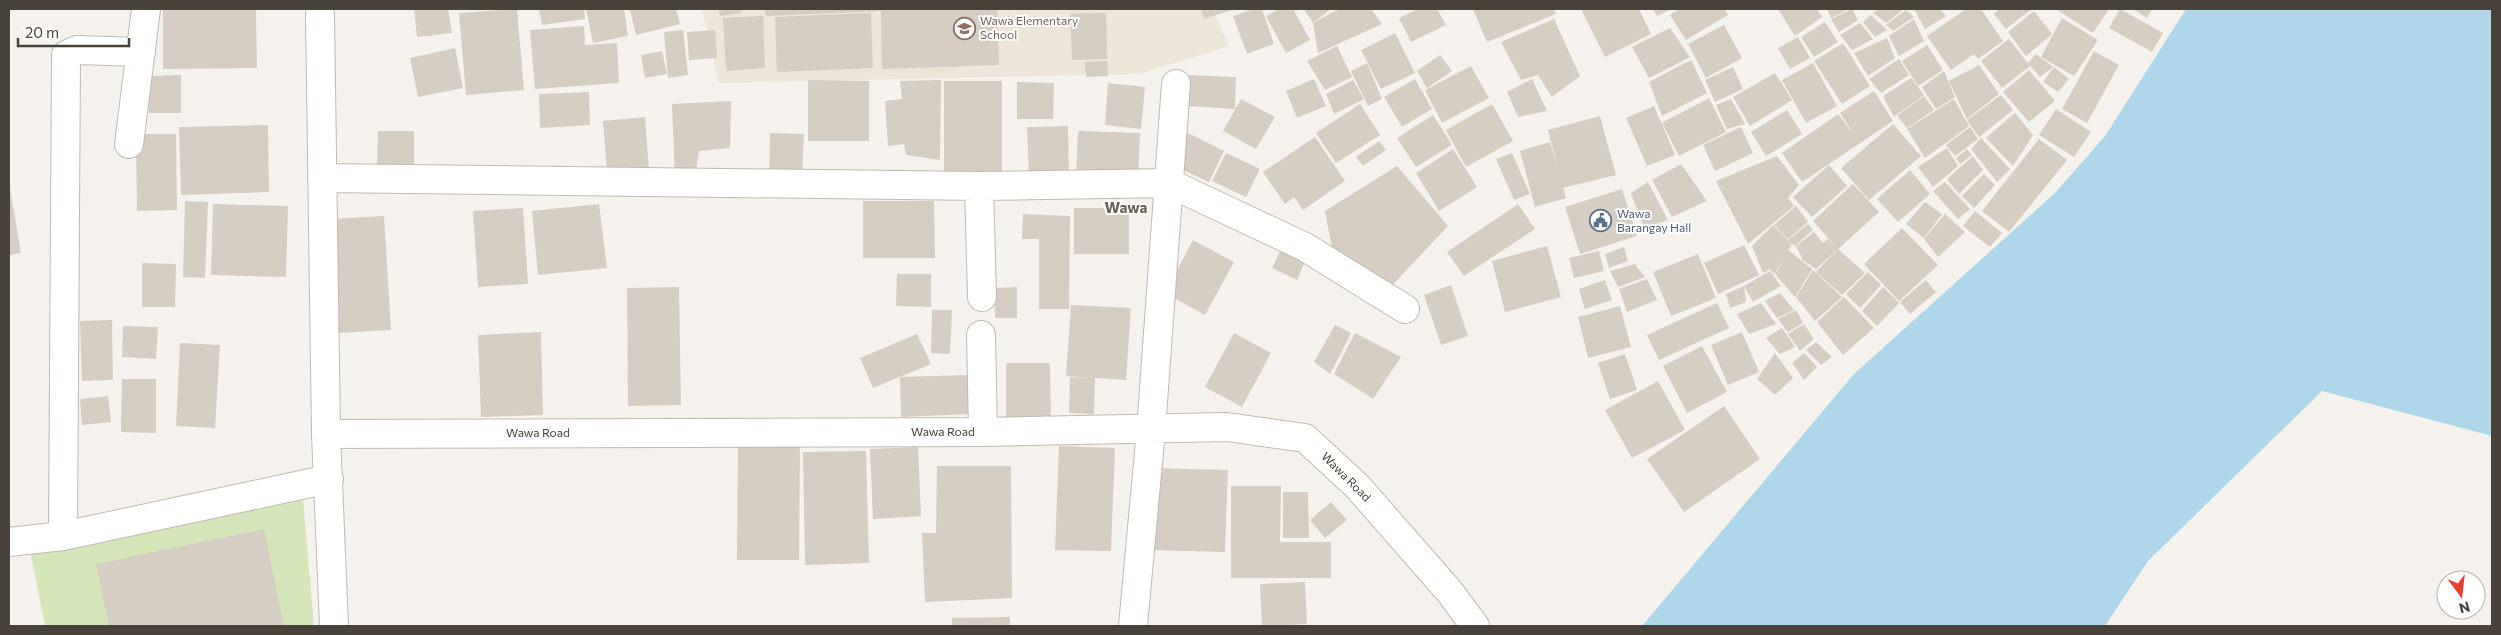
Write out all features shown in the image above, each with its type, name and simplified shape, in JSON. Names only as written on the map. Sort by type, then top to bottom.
[{"type":"street","points":[[129,144],[146,9]]},
{"type":"street","points":[[320,15],[326,434],[334,626]]},
{"type":"street","points":[[64,536],[66,55],[77,50],[141,52]]},
{"type":"street","points":[[1133,626],[1151,430],[1176,84]]},
{"type":"street","points":[[322,178],[978,186],[1169,183],[1305,248],[1404,309]]},
{"type":"street","points":[[978,186],[982,297]]},
{"type":"street","points":[[980,335],[983,432]]},
{"type":"street","name":"Wawa Road","points":[[326,434],[983,432],[1227,427],[1305,438],[1357,486],[1449,591],[1475,626]]},
{"type":"street","points":[[9,542],[64,536],[329,479]]},
{"type":"shaded area","name":"Wawa Elementary School","points":[[702,9],[1213,9],[1229,46],[1140,74],[719,83]]},
{"type":"green space","points":[[303,500],[314,626],[45,626],[30,550]]},
{"type":"water","points":[[2186,9],[2492,9],[2492,436],[2322,391],[2148,561],[2105,626],[1642,626],[1854,374],[2055,193],[2105,136]]},
{"type":"building","points":[[163,9],[256,9],[257,68],[163,69]]},
{"type":"building","points":[[414,9],[448,9],[452,33],[417,37]]},
{"type":"building","points":[[517,9],[524,90],[466,95],[459,13]]},
{"type":"building","points":[[539,9],[584,9],[585,19],[542,25]]},
{"type":"building","points":[[586,9],[624,9],[628,36],[593,43]]},
{"type":"building","points":[[676,9],[680,24],[636,35],[630,10]]},
{"type":"building","points":[[719,9],[741,9],[741,13],[720,16]]},
{"type":"building","points":[[765,9],[997,9],[999,65],[882,69],[881,11],[766,16]]},
{"type":"building","points":[[1201,9],[1235,9],[1204,19]]},
{"type":"building","points":[[1254,9],[1262,9],[1274,44],[1247,54],[1233,16]]},
{"type":"building","points":[[1279,9],[1293,9],[1310,40],[1286,53],[1266,16]]},
{"type":"building","points":[[1304,9],[1331,9],[1313,23]]},
{"type":"building","points":[[1339,9],[1371,9],[1382,24],[1318,53],[1313,23]]},
{"type":"building","points":[[1418,9],[1437,9],[1446,25],[1411,42],[1399,18]]},
{"type":"building","points":[[1473,9],[1554,9],[1556,14],[1487,42]]},
{"type":"building","points":[[1581,9],[1639,9],[1651,34],[1605,57]]},
{"type":"building","points":[[1653,9],[1671,9],[1657,16]]},
{"type":"building","points":[[1680,9],[1724,9],[1728,15],[1686,40],[1670,15]]},
{"type":"building","points":[[1778,9],[1817,9],[1822,17],[1795,36]]},
{"type":"building","points":[[1827,9],[1849,9],[1831,18]]},
{"type":"building","points":[[1852,9],[1858,20],[1839,32],[1831,19]]},
{"type":"building","points":[[1879,9],[1902,10],[1887,23],[1873,13]]},
{"type":"building","points":[[1914,9],[1940,9],[1946,16],[1925,29]]},
{"type":"building","points":[[1966,9],[1981,9],[2003,41],[1978,59],[1974,54],[1951,70],[1927,36]]},
{"type":"building","points":[[2000,9],[2032,9],[2006,29],[1994,14]]},
{"type":"building","points":[[2056,9],[2109,9],[2093,33]]},
{"type":"building","points":[[2120,9],[2163,33],[2152,52],[2109,28]]},
{"type":"building","points":[[2133,9],[2152,9],[2147,18]]},
{"type":"building","points":[[1906,10],[1914,17],[1893,31],[1886,25]]},
{"type":"building","points":[[2034,11],[2052,34],[2026,56],[2008,32]]},
{"type":"building","points":[[871,13],[873,68],[777,72],[775,17]]},
{"type":"building","points":[[1106,13],[1107,59],[1072,60],[1070,14]]},
{"type":"building","points":[[1871,15],[1887,30],[1875,37],[1863,22]]},
{"type":"building","points":[[763,16],[765,68],[726,71],[723,18]]},
{"type":"building","points":[[2062,18],[2098,40],[2074,76],[2041,57]]},
{"type":"building","points":[[1554,19],[1580,76],[1552,97],[1538,75],[1521,80],[1501,42]]},
{"type":"building","points":[[1914,19],[1924,41],[1899,56],[1889,36]]},
{"type":"building","points":[[1825,22],[1838,42],[1814,57],[1801,37]]},
{"type":"building","points":[[1860,23],[1873,39],[1852,50],[1840,35]]},
{"type":"building","points":[[1724,25],[1742,58],[1706,78],[1688,44]]},
{"type":"building","points":[[584,26],[585,45],[617,43],[619,83],[535,89],[530,30]]},
{"type":"building","points":[[1670,28],[1690,57],[1649,78],[1632,47]]},
{"type":"building","points":[[683,30],[688,75],[668,78],[664,32]]},
{"type":"building","points":[[715,30],[717,58],[689,60],[687,32]]},
{"type":"building","points":[[1395,33],[1415,73],[1381,89],[1361,50]]},
{"type":"building","points":[[1798,37],[1810,58],[1790,69],[1778,48]]},
{"type":"building","points":[[1887,38],[1895,58],[1868,76],[1854,53]]},
{"type":"building","points":[[2009,39],[2030,66],[2002,88],[1981,61]]},
{"type":"building","points":[[1843,43],[1870,86],[1842,104],[1814,61]]},
{"type":"building","points":[[1927,45],[1943,70],[1918,86],[1902,61]]},
{"type":"building","points":[[1337,46],[1352,77],[1325,90],[1307,61]]},
{"type":"building","points":[[455,48],[463,88],[418,97],[410,58]]},
{"type":"building","points":[[662,51],[667,74],[645,78],[641,55]]},
{"type":"building","points":[[2094,51],[2119,65],[2087,123],[2062,109]]},
{"type":"building","points":[[2036,54],[2053,67],[2040,77],[2028,63]]},
{"type":"building","points":[[1440,55],[1452,71],[1427,88],[1417,71]]},
{"type":"building","points":[[1899,59],[1909,75],[1881,93],[1869,79]]},
{"type":"building","points":[[1691,60],[1707,93],[1662,116],[1649,82]]},
{"type":"building","points":[[1107,61],[1108,76],[1086,77],[1085,62]]},
{"type":"building","points":[[1367,63],[1382,99],[1368,106],[1351,71]]},
{"type":"building","points":[[1813,63],[1837,106],[1806,123],[1782,80]]},
{"type":"building","points":[[1979,65],[1999,94],[1967,119],[1949,81]]},
{"type":"building","points":[[1471,66],[1489,98],[1442,123],[1425,90]]},
{"type":"building","points":[[1733,67],[1743,89],[1715,102],[1705,80]]},
{"type":"building","points":[[2054,67],[2069,79],[2058,92],[2043,82]]},
{"type":"building","points":[[2029,70],[2055,101],[2029,122],[2003,92]]},
{"type":"building","points":[[1944,71],[1955,97],[1936,109],[1922,87]]},
{"type":"building","points":[[1775,73],[1792,100],[1750,126],[1733,97]]},
{"type":"building","points":[[181,75],[181,113],[149,113],[148,76]]},
{"type":"building","points":[[1189,75],[1236,77],[1235,109],[1187,106]]},
{"type":"building","points":[[1911,78],[1924,95],[1894,117],[1883,96]]},
{"type":"building","points":[[1314,79],[1326,106],[1297,118],[1286,91]]},
{"type":"building","points":[[1415,79],[1432,109],[1402,127],[1384,97]]},
{"type":"building","points":[[1532,79],[1547,111],[1518,117],[1507,92]]},
{"type":"building","points":[[808,80],[869,81],[869,141],[808,141]]},
{"type":"building","points":[[941,80],[940,160],[906,155],[904,144],[888,146],[885,101],[902,99],[900,81]]},
{"type":"building","points":[[1353,80],[1364,99],[1334,114],[1326,94]]},
{"type":"building","points":[[944,81],[1002,81],[1002,175],[944,176]]},
{"type":"building","points":[[1017,82],[1054,83],[1053,119],[1017,119]]},
{"type":"building","points":[[1108,83],[1145,87],[1141,129],[1105,125]]},
{"type":"building","points":[[1874,91],[1893,121],[1802,182],[1782,153],[1838,114],[1854,135],[1840,113]]},
{"type":"building","points":[[589,92],[590,125],[540,128],[539,94]]},
{"type":"building","points":[[2001,95],[2013,110],[1979,137],[1967,120]]},
{"type":"building","points":[[1924,96],[1934,110],[1907,128],[1897,116]]},
{"type":"building","points":[[1709,98],[1726,132],[1679,156],[1662,123]]},
{"type":"building","points":[[1241,99],[1275,117],[1256,149],[1223,131]]},
{"type":"building","points":[[1731,99],[1745,124],[1727,129],[1716,105]]},
{"type":"building","points":[[1954,99],[1969,126],[1925,158],[1907,129]]},
{"type":"building","points":[[731,101],[730,148],[699,151],[695,177],[675,180],[672,104]]},
{"type":"building","points":[[1360,104],[1380,135],[1336,163],[1316,133]]},
{"type":"building","points":[[1492,104],[1513,141],[1466,167],[1446,130]]},
{"type":"building","points":[[1654,106],[1675,155],[1647,166],[1626,118]]},
{"type":"building","points":[[2056,109],[2091,132],[2074,157],[2039,135]]},
{"type":"building","points":[[1787,110],[1802,134],[1766,156],[1751,132]]},
{"type":"building","points":[[2015,113],[2033,135],[2013,166],[1986,138]]},
{"type":"building","points":[[1433,115],[1452,145],[1416,167],[1397,138]]},
{"type":"building","points":[[1600,116],[1616,175],[1563,188],[1566,198],[1535,207],[1520,151],[1550,142],[1558,168],[1548,130]]},
{"type":"building","points":[[645,117],[649,170],[607,173],[603,121]]},
{"type":"building","points":[[1893,124],[1921,156],[1869,200],[1841,168]]},
{"type":"building","points":[[268,125],[269,192],[181,195],[179,127]]},
{"type":"building","points":[[1068,126],[1069,177],[1029,178],[1027,127]]},
{"type":"building","points":[[1741,127],[1753,153],[1715,171],[1703,145]]},
{"type":"building","points":[[1970,127],[1978,139],[1955,156],[1946,145]]},
{"type":"building","points":[[378,131],[414,131],[414,170],[377,169]]},
{"type":"building","points":[[1078,131],[1140,133],[1138,180],[1076,177]]},
{"type":"building","points":[[770,133],[804,134],[802,174],[769,174]]},
{"type":"building","points":[[1188,133],[1224,151],[1209,182],[1172,165]]},
{"type":"building","points":[[136,134],[176,134],[177,210],[137,211]]},
{"type":"building","points":[[1315,137],[1345,181],[1303,210],[1294,197],[1285,204],[1263,172]]},
{"type":"building","points":[[1981,138],[2010,169],[1997,182],[1971,149]]},
{"type":"building","points":[[2039,139],[2067,160],[2009,232],[1982,211]]},
{"type":"building","points":[[1379,141],[1386,150],[1363,166],[1356,157]]},
{"type":"building","points":[[1947,148],[1958,166],[1933,187],[1918,167]]},
{"type":"building","points":[[1453,149],[1477,187],[1439,211],[1416,173]]},
{"type":"building","points":[[1967,149],[1972,155],[1960,164],[1956,158]]},
{"type":"building","points":[[1226,153],[1260,169],[1246,197],[1212,181]]},
{"type":"building","points":[[1512,153],[1530,194],[1514,200],[1496,159]]},
{"type":"building","points":[[1777,156],[1799,185],[1788,198],[1794,206],[1748,244],[1716,181]]},
{"type":"building","points":[[1973,156],[1983,170],[1959,194],[1947,179]]},
{"type":"building","points":[[1681,164],[1707,201],[1672,217],[1652,180]]},
{"type":"building","points":[[1829,165],[1847,186],[1812,217],[1793,197]]},
{"type":"building","points":[[1397,166],[1448,226],[1386,292],[1332,248],[1325,211]]},
{"type":"building","points":[[1910,170],[1930,194],[1898,222],[1877,199]]},
{"type":"building","points":[[1984,174],[1995,185],[1974,208],[1962,196]]},
{"type":"building","points":[[1648,182],[1668,220],[1644,228],[1631,193]]},
{"type":"building","points":[[1945,182],[1970,209],[1958,219],[1933,191]]},
{"type":"building","points":[[9,183],[21,253],[9,255]]},
{"type":"building","points":[[1853,184],[1879,212],[1816,269],[1801,259],[1796,246],[1814,232],[1823,243],[1828,239],[1835,246],[1813,221]]},
{"type":"building","name":"Wawa Barangay Hall","points":[[1622,189],[1637,236],[1580,254],[1565,207]]},
{"type":"building","points":[[185,201],[208,202],[205,278],[183,277]]},
{"type":"building","points":[[863,201],[934,201],[935,258],[863,258]]},
{"type":"building","points":[[1925,202],[1942,214],[1924,238],[1906,224]]},
{"type":"building","points":[[213,204],[288,206],[286,277],[211,275]]},
{"type":"building","points":[[599,204],[607,268],[538,275],[532,211]]},
{"type":"building","points":[[1518,204],[1535,229],[1464,276],[1447,252]]},
{"type":"building","points":[[1796,206],[1808,222],[1788,239],[1774,225]]},
{"type":"building","points":[[523,208],[528,284],[478,287],[473,211]]},
{"type":"building","points":[[1074,208],[1129,208],[1129,254],[1074,254]]},
{"type":"building","points":[[1975,211],[2002,233],[1990,247],[1963,226]]},
{"type":"building","points":[[1023,214],[1070,216],[1069,309],[1039,309],[1039,239],[1022,239]]},
{"type":"building","points":[[1945,214],[1965,232],[1938,257],[1924,239]]},
{"type":"building","points":[[384,216],[391,330],[339,333],[333,219]]},
{"type":"building","points":[[1808,224],[1813,230],[1795,246],[1788,240]]},
{"type":"building","points":[[1773,225],[1792,244],[1788,250],[1812,269],[1795,297],[1775,274],[1783,261],[1774,274],[1768,267],[1769,270],[1763,273],[1752,246]]},
{"type":"building","points":[[1902,228],[1938,265],[1899,301],[1864,264]]},
{"type":"building","points":[[1193,240],[1234,262],[1205,315],[1165,293]]},
{"type":"building","points":[[1744,245],[1759,275],[1718,294],[1704,263]]},
{"type":"building","points":[[1547,246],[1561,297],[1505,312],[1492,261]]},
{"type":"building","points":[[1282,247],[1306,259],[1297,280],[1272,268]]},
{"type":"building","points":[[1624,247],[1628,261],[1609,268],[1605,254]]},
{"type":"building","points":[[1838,249],[1865,273],[1842,295],[1816,272]]},
{"type":"building","points":[[1599,251],[1604,271],[1574,278],[1569,258]]},
{"type":"building","points":[[1698,254],[1716,298],[1671,316],[1653,272]]},
{"type":"building","points":[[142,263],[176,264],[175,307],[142,307]]},
{"type":"building","points":[[1635,264],[1645,277],[1618,287],[1610,271]]},
{"type":"building","points":[[1813,270],[1842,297],[1815,321],[1796,297]]},
{"type":"building","points":[[1770,271],[1781,286],[1753,302],[1744,286]]},
{"type":"building","points":[[1868,272],[1881,285],[1860,308],[1846,294]]},
{"type":"building","points":[[897,274],[931,274],[931,307],[896,306]]},
{"type":"building","points":[[1647,279],[1657,300],[1627,312],[1619,289]]},
{"type":"building","points":[[1605,280],[1612,300],[1585,309],[1579,289]]},
{"type":"building","points":[[1926,280],[1936,292],[1910,314],[1900,302]]},
{"type":"building","points":[[1451,285],[1468,336],[1441,345],[1424,295]]},
{"type":"building","points":[[1744,286],[1746,302],[1730,308],[1726,294]]},
{"type":"building","points":[[679,287],[681,405],[628,406],[627,288]]},
{"type":"building","points":[[1017,287],[1017,318],[995,318],[994,288]]},
{"type":"building","points":[[1883,287],[1899,303],[1877,326],[1862,311]]},
{"type":"building","points":[[1780,293],[1794,310],[1777,318],[1765,301]]},
{"type":"building","points":[[1844,297],[1874,328],[1843,355],[1817,322]]},
{"type":"building","points":[[1717,303],[1729,328],[1659,360],[1647,335]]},
{"type":"building","points":[[1761,303],[1776,324],[1749,334],[1737,314]]},
{"type":"building","points":[[1071,305],[1131,308],[1126,380],[1066,376]]},
{"type":"building","points":[[1620,306],[1631,347],[1588,358],[1578,317]]},
{"type":"building","points":[[932,310],[952,310],[950,354],[931,353]]},
{"type":"building","points":[[1796,310],[1803,323],[1788,332],[1778,319]]},
{"type":"building","points":[[112,320],[113,380],[82,381],[80,321]]},
{"type":"building","points":[[1804,324],[1814,339],[1800,351],[1788,334]]},
{"type":"building","points":[[1335,325],[1351,333],[1330,374],[1314,362]]},
{"type":"building","points":[[123,326],[158,327],[156,359],[122,357]]},
{"type":"building","points":[[1782,328],[1795,347],[1780,354],[1766,338]]},
{"type":"building","points":[[541,332],[543,415],[481,417],[478,335]]},
{"type":"building","points":[[1742,332],[1759,372],[1728,385],[1711,345]]},
{"type":"building","points":[[1234,333],[1271,353],[1242,407],[1205,387]]},
{"type":"building","points":[[1355,333],[1401,357],[1373,399],[1334,374]]},
{"type":"building","points":[[917,334],[931,364],[873,388],[860,358]]},
{"type":"building","points":[[1816,342],[1832,357],[1821,365],[1806,350]]},
{"type":"building","points":[[180,343],[220,345],[215,428],[176,426]]},
{"type":"building","points":[[1702,346],[1727,392],[1687,413],[1663,366]]},
{"type":"building","points":[[1775,353],[1793,378],[1775,395],[1757,379]]},
{"type":"building","points":[[1804,353],[1817,367],[1804,380],[1792,363]]},
{"type":"building","points":[[1625,354],[1637,390],[1610,399],[1598,363]]},
{"type":"building","points":[[1006,363],[1050,363],[1051,425],[1006,426]]},
{"type":"building","points":[[968,375],[969,414],[901,417],[900,377]]},
{"type":"building","points":[[1070,377],[1095,378],[1094,414],[1069,413]]},
{"type":"building","points":[[122,379],[156,379],[156,433],[121,432]]},
{"type":"building","points":[[1658,381],[1685,430],[1632,458],[1605,410]]},
{"type":"building","points":[[108,396],[111,422],[82,425],[80,399]]},
{"type":"building","points":[[1724,406],[1760,459],[1684,512],[1647,459]]},
{"type":"building","points":[[738,446],[800,446],[799,560],[737,560]]},
{"type":"building","points":[[1059,446],[1115,448],[1111,551],[1055,550]]},
{"type":"building","points":[[918,447],[921,516],[873,519],[870,449]]},
{"type":"building","points":[[866,451],[869,563],[805,565],[803,452]]},
{"type":"building","points":[[937,466],[1011,466],[1012,598],[925,602],[922,533],[936,533]]},
{"type":"building","points":[[1152,468],[1228,470],[1225,552],[1149,550]]},
{"type":"building","points":[[1231,486],[1281,486],[1280,542],[1331,542],[1331,578],[1231,578]]},
{"type":"building","points":[[1283,492],[1308,492],[1309,538],[1283,538]]},
{"type":"building","points":[[1331,502],[1347,520],[1325,538],[1310,520]]},
{"type":"building","points":[[264,529],[284,626],[109,626],[96,564]]},
{"type":"building","points":[[1305,582],[1307,624],[1262,626],[1260,584]]},
{"type":"building","points":[[1010,617],[1010,626],[952,626],[952,618]]},
{"type":"place","name":"Wawa Elementary School","points":[[964,28]]},
{"type":"place","name":"Wawa Barangay Hall","points":[[1601,221]]},
{"type":"district","name":"Wawa","points":[[1126,208]]}]
